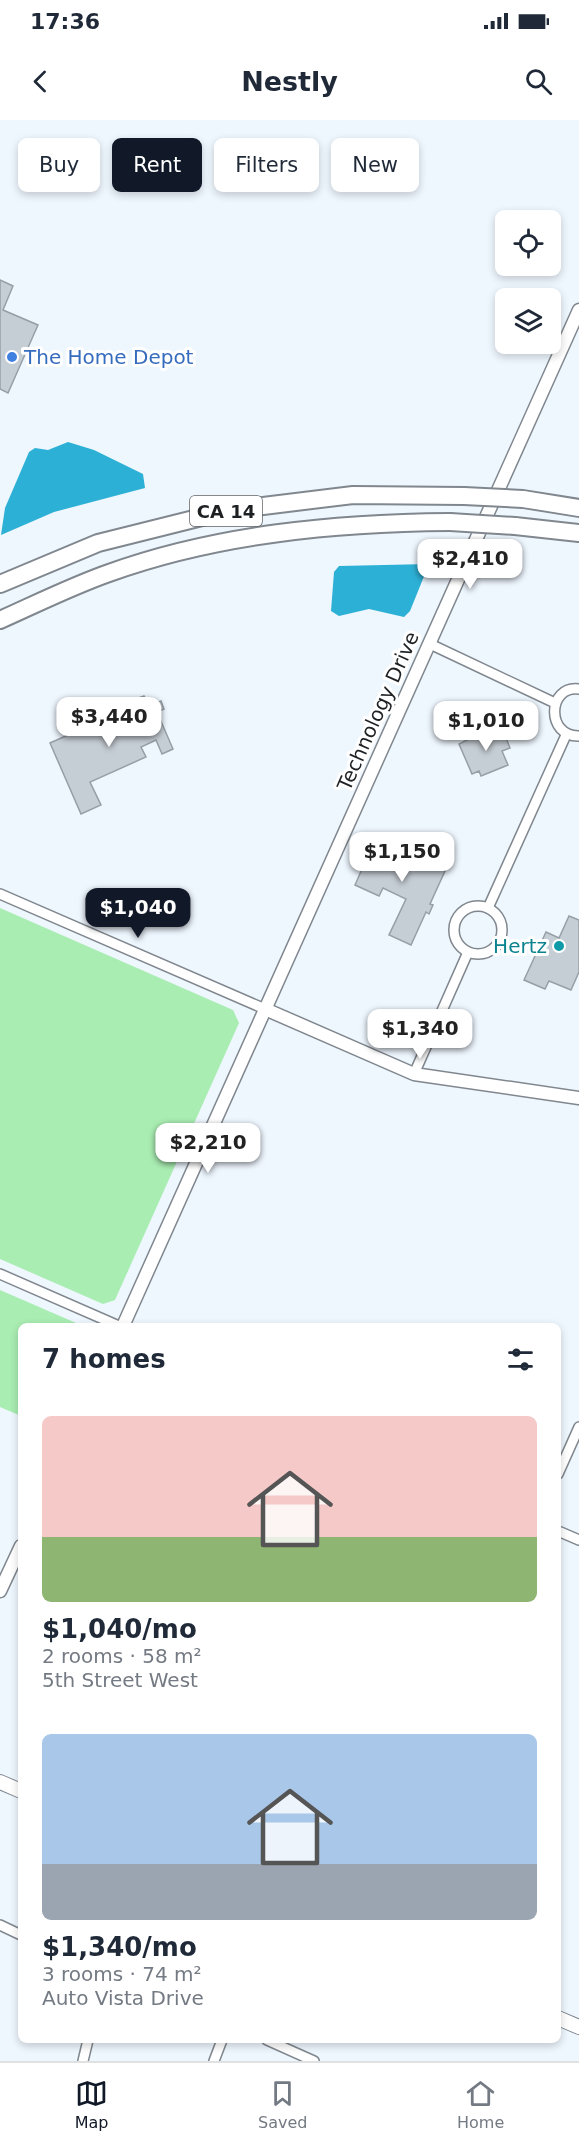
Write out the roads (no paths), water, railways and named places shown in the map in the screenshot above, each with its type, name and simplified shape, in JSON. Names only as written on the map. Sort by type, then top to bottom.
[{"type":"highway","name":"CA 14","points":[[0,584],[98,543],[230,510],[353,495],[524,499],[579,508]]},
{"type":"highway","name":"CA 14","points":[[0,620],[110,573],[202,547],[280,534],[381,523],[450,522],[579,533]]},
{"type":"main road","name":"Technology Drive","points":[[122,1323],[579,309]]},
{"type":"main road","points":[[265,1009],[414,1074],[579,1098]]},
{"type":"main road","points":[[0,1591],[18,1552]]},
{"type":"main road","points":[[0,1782],[18,1790]]},
{"type":"main road","points":[[561,2019],[579,2027]]},
{"type":"street","points":[[430,644],[555,703]]},
{"type":"street","points":[[579,689],[564,692],[555,703],[554,717],[559,728],[566,735],[579,736]]},
{"type":"street","points":[[488,908],[566,735]]},
{"type":"street","points":[[0,894],[265,1009]]},
{"type":"street","points":[[470,907],[488,908],[501,921],[503,928],[500,940],[493,949],[479,954],[468,952],[456,939],[456,920],[461,912],[470,907]]},
{"type":"street","points":[[414,1074],[468,952]]},
{"type":"street","points":[[0,1274],[114,1323]]},
{"type":"street","points":[[561,1467],[579,1427]]},
{"type":"street","points":[[561,1532],[579,1539]]},
{"type":"street","points":[[0,1925],[18,1934]]},
{"type":"street","points":[[83,2061],[87,2043]]},
{"type":"street","points":[[214,2061],[221,2043]]},
{"type":"street","points":[[274,2043],[314,2061]]},
{"type":"water","points":[[68,442],[94,450],[143,474],[145,488],[54,512],[1,535],[5,508],[29,452],[35,448],[48,450]]},
{"type":"water","points":[[429,564],[410,611],[404,617],[369,609],[339,616],[331,611],[334,572],[339,566]]},
{"type":"place","name":"The Home Depot","points":[[12,357]]},
{"type":"place","name":"Hertz","points":[[559,946]]}]
